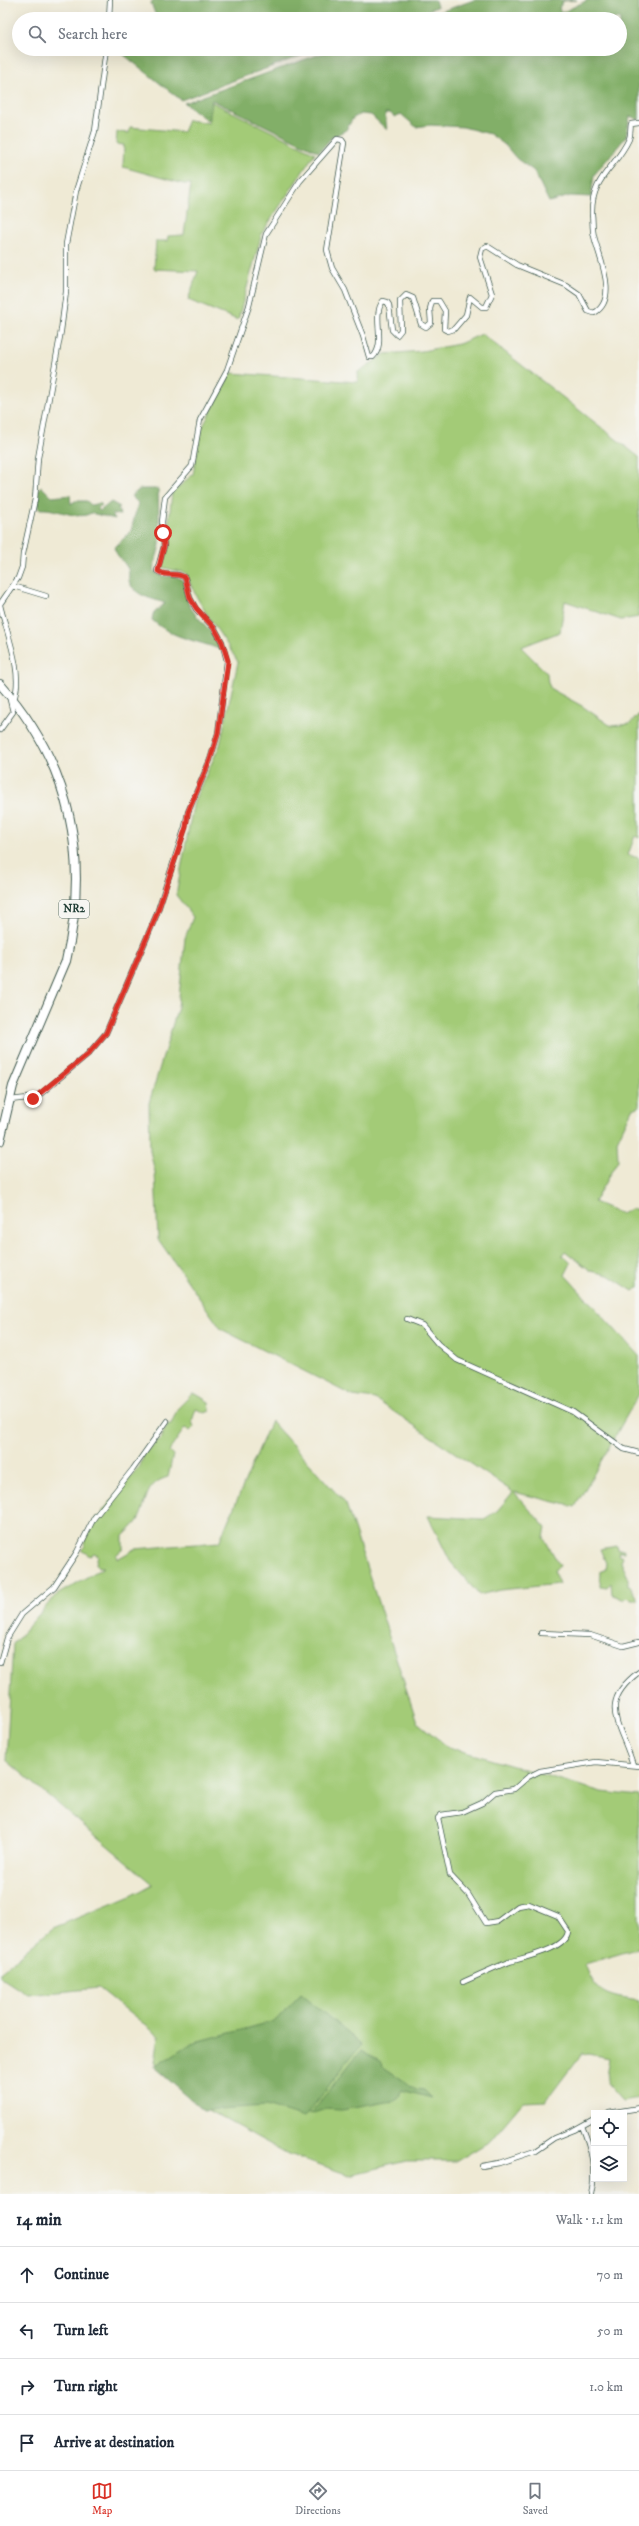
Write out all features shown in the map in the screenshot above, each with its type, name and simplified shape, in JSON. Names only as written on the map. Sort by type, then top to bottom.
[{"type":"highway","name":"NR2","points":[[0,684],[11,696],[43,743],[59,778],[75,840],[78,879],[66,961],[16,1079],[0,1141]]},
{"type":"street","points":[[109,12],[110,0]]},
{"type":"street","points":[[0,730],[13,712],[11,696],[18,688],[17,675],[0,605],[13,586],[22,567],[22,554],[34,505],[38,458],[55,376],[63,320],[66,244],[76,191],[95,131],[105,56]]},
{"type":"street","points":[[10,1100],[37,1097],[88,1054],[106,1033],[156,916],[186,827],[188,812],[214,750],[225,688],[226,653],[215,629],[196,608],[190,598],[185,578],[179,574],[163,575],[158,571],[164,546],[163,507],[169,490],[185,476],[192,466],[200,420],[227,370],[249,306],[266,234],[282,208],[320,157],[337,139],[342,140],[344,143],[327,250],[332,268],[345,290],[363,336],[367,355],[371,357],[377,352],[379,314],[384,301],[389,305],[392,330],[396,335],[400,333],[400,306],[402,298],[406,295],[413,298],[421,324],[426,327],[431,324],[430,309],[432,301],[439,301],[445,311],[444,329],[448,331],[454,328],[466,315],[470,297],[482,307],[486,307],[492,294],[480,257],[482,249],[487,246],[517,265],[566,285],[579,294],[588,311],[594,313],[604,299],[607,282],[594,235],[592,214],[595,189],[602,175],[628,140],[632,124],[639,123]]},
{"type":"street","points":[[13,586],[46,596]]},
{"type":"street","points":[[407,1319],[422,1325],[438,1344],[458,1360],[572,1412],[624,1449],[639,1453]]},
{"type":"street","points":[[0,1663],[7,1638],[16,1623],[31,1605],[54,1587],[74,1558],[94,1518],[133,1469],[167,1421]]},
{"type":"street","points":[[541,1633],[590,1635],[623,1646],[639,1642]]},
{"type":"street","points":[[633,1765],[621,1736],[614,1701],[620,1688],[639,1672]]},
{"type":"street","points":[[464,1982],[506,1963],[546,1951],[566,1939],[568,1931],[558,1916],[529,1904],[518,1906],[491,1924],[484,1922],[468,1894],[450,1875],[438,1818],[476,1806],[495,1792],[514,1789],[528,1777],[540,1771],[596,1762],[639,1766]]},
{"type":"street","points":[[627,2110],[639,2108]]},
{"type":"street","points":[[482,2166],[499,2163],[535,2151],[554,2138],[591,2121]]},
{"type":"street","points":[[582,2126],[590,2148],[594,2169],[591,2194]]},
{"type":"green space","points":[[153,0],[435,0],[437,7],[423,12],[154,12],[151,3]]},
{"type":"green space","points":[[474,0],[577,0],[563,1],[559,8],[561,12],[440,12]]},
{"type":"green space","points":[[588,0],[639,0],[639,120],[630,116],[626,137],[594,175],[591,197],[570,196],[549,202],[534,171],[517,159],[505,145],[490,134],[463,127],[430,125],[416,127],[401,114],[395,117],[390,113],[385,113],[387,130],[371,115],[361,114],[353,118],[346,130],[332,137],[319,152],[212,100],[208,121],[184,103],[315,56],[627,56],[627,12],[563,12]]},
{"type":"green space","points":[[125,56],[300,56],[181,100]]},
{"type":"green space","points":[[212,102],[315,153],[262,233],[238,320],[188,300],[198,271],[154,269],[156,241],[167,241],[168,236],[184,235],[191,184],[184,184],[123,167],[124,145],[116,144],[117,132],[129,133],[130,127],[183,132],[188,120],[209,123]]},
{"type":"green space","points":[[482,334],[639,457],[639,617],[621,620],[565,601],[560,632],[521,647],[547,673],[548,683],[551,689],[582,706],[611,726],[630,724],[639,714],[639,838],[635,836],[628,855],[639,858],[639,1107],[632,1109],[617,1141],[618,1160],[594,1202],[622,1214],[630,1209],[639,1210],[639,1287],[633,1291],[608,1275],[591,1271],[565,1251],[562,1255],[571,1263],[565,1275],[639,1356],[639,1394],[575,1507],[514,1492],[546,1528],[544,1538],[560,1566],[554,1570],[559,1584],[500,1590],[479,1595],[450,1561],[428,1516],[484,1519],[497,1511],[513,1492],[375,1399],[353,1396],[221,1329],[158,1239],[155,1172],[150,1151],[149,1103],[178,1007],[185,938],[193,917],[176,895],[194,801],[220,745],[238,662],[203,608],[186,573],[161,567],[165,557],[172,493],[193,474],[202,428],[231,373],[358,382],[358,372],[385,354],[422,351],[459,344]]},
{"type":"green space","points":[[41,486],[52,497],[70,495],[71,504],[75,501],[87,501],[91,505],[100,503],[102,505],[97,508],[100,511],[111,502],[120,507],[118,508],[120,515],[112,514],[115,519],[91,513],[80,516],[39,508],[38,490]]},
{"type":"green space","points":[[140,489],[158,489],[160,545],[153,570],[160,575],[178,577],[183,581],[191,609],[210,630],[218,642],[221,650],[169,632],[161,627],[152,620],[153,614],[165,603],[144,596],[131,586],[128,569],[114,548],[131,531],[138,503],[131,496]]},
{"type":"green space","points":[[192,1394],[196,1394],[209,1402],[210,1411],[205,1413],[196,1409],[192,1421],[194,1427],[190,1431],[185,1428],[169,1451],[173,1455],[168,1477],[160,1480],[150,1490],[137,1522],[123,1536],[123,1549],[116,1555],[117,1559],[135,1549],[219,1542],[271,1421],[346,1504],[417,1722],[448,1747],[602,1792],[639,1796],[639,1948],[585,1964],[594,1983],[604,1993],[619,1998],[639,2001],[639,2098],[622,2101],[606,2083],[610,2058],[582,2053],[546,2101],[523,2102],[490,2141],[457,2161],[406,2161],[349,2175],[288,2154],[202,2107],[155,2063],[159,2036],[99,1988],[28,1995],[0,1977],[0,1972],[53,1928],[133,1895],[153,1884],[6,1760],[13,1644],[55,1596],[104,1567],[98,1567],[96,1563],[98,1555],[94,1553],[90,1556],[81,1550],[85,1546],[84,1542],[97,1517],[106,1516],[102,1512],[140,1466],[145,1452],[160,1439],[168,1424],[171,1424],[178,1408]]},
{"type":"green space","points":[[617,1546],[618,1550],[624,1550],[624,1552],[619,1552],[618,1555],[623,1557],[621,1562],[628,1577],[628,1586],[631,1587],[639,1600],[631,1600],[628,1597],[622,1599],[612,1594],[611,1583],[607,1587],[600,1586],[601,1571],[605,1570],[606,1563],[600,1549]]},
{"type":"green space","points":[[301,1994],[361,2044],[304,2118],[266,2106],[203,2110],[154,2067],[192,2043],[275,2021]]},
{"type":"green space","points":[[361,2050],[381,2062],[382,2066],[416,2089],[424,2090],[432,2098],[401,2090],[399,2097],[393,2101],[341,2110],[326,2109],[310,2114]]},
{"type":"route","points":[[33,1099],[95,1048],[111,1024],[129,974],[156,916],[169,881],[186,827],[188,812],[214,750],[218,733],[227,672],[228,661],[226,653],[215,629],[196,608],[190,598],[185,578],[179,574],[163,575],[158,571],[157,569],[164,546],[163,533]]}]
